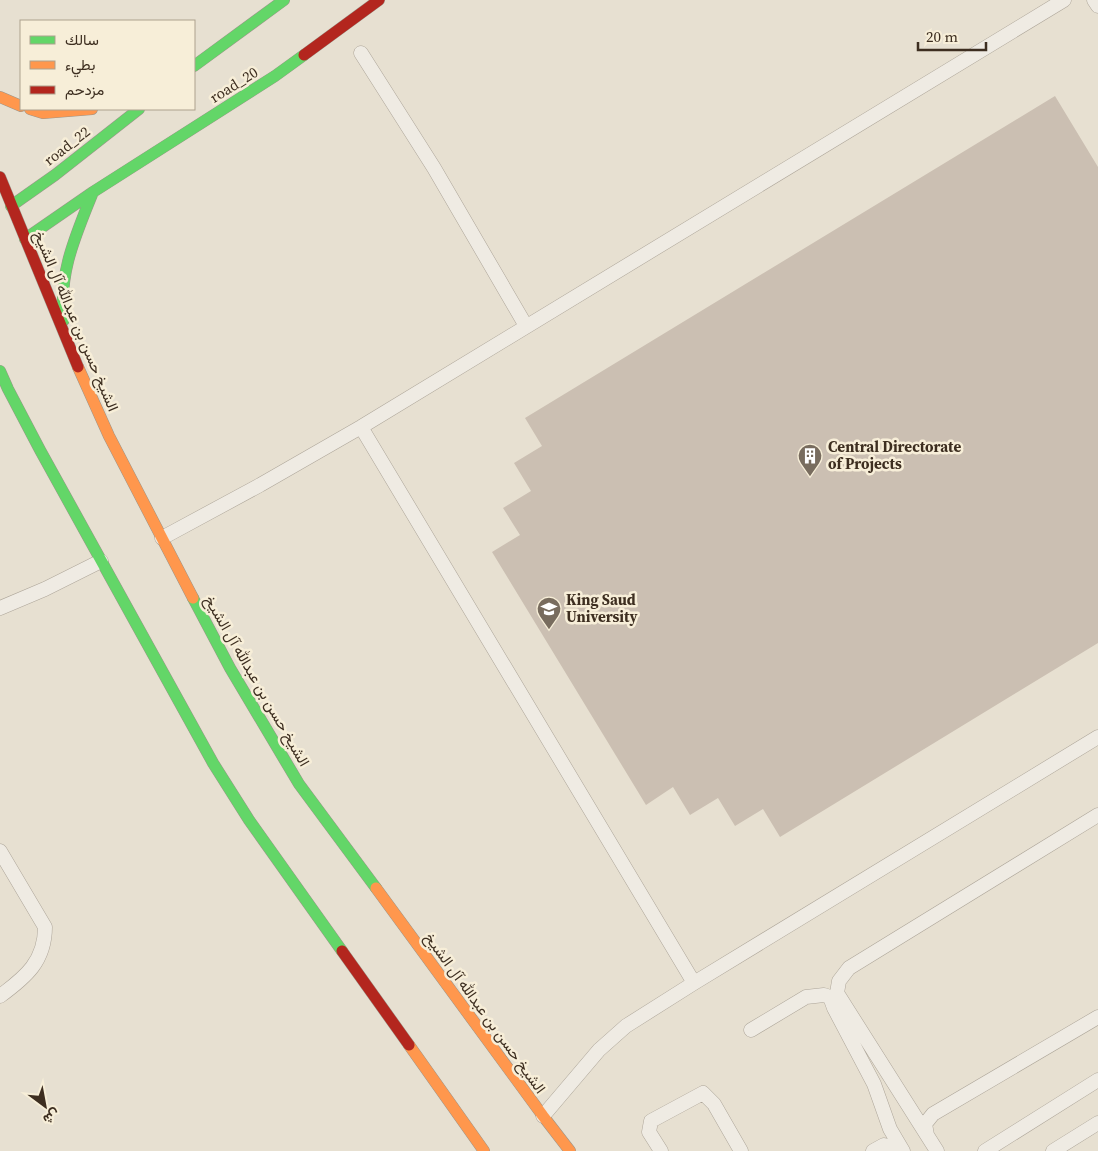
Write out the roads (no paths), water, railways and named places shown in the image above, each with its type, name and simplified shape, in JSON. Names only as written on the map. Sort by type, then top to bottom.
[{"type":"main road","points":[[195,65],[284,0]]},
{"type":"main road","name":"road_20","points":[[25,239],[93,192],[275,76],[379,0]]},
{"type":"main road","points":[[0,97],[20,106]]},
{"type":"main road","points":[[33,110],[43,113],[80,110]]},
{"type":"main road","name":"road_22","points":[[11,206],[55,175],[138,110]]},
{"type":"main road","name":"الشيخ حسن بن عبدالله آل الشيخ","points":[[0,177],[72,355],[109,436],[230,668],[299,784],[570,1151]]},
{"type":"main road","points":[[72,355],[62,310],[64,279],[75,236],[93,192]]},
{"type":"main road","points":[[0,371],[40,450],[213,763],[249,820],[484,1151]]},
{"type":"lane","points":[[162,538],[361,427],[1064,0]]},
{"type":"lane","points":[[1094,0],[1098,6]]},
{"type":"lane","points":[[361,53],[434,168],[526,326]]},
{"type":"lane","points":[[361,427],[694,983]]},
{"type":"lane","points":[[0,608],[45,589],[101,561]]},
{"type":"lane","points":[[543,1116],[598,1050],[626,1026],[1098,736]]},
{"type":"lane","points":[[937,1151],[837,993],[839,981],[849,968],[1098,815]]},
{"type":"lane","points":[[0,851],[45,927],[45,940],[36,962],[28,974],[0,996]]},
{"type":"lane","points":[[751,1030],[806,997],[824,995],[830,997],[874,1084],[890,1129],[903,1151]]},
{"type":"lane","points":[[927,1135],[925,1124],[933,1114],[1098,1018]]},
{"type":"lane","points":[[985,1151],[1098,1080]]},
{"type":"lane","points":[[661,1151],[649,1132],[652,1121],[703,1093],[714,1104],[741,1151]]},
{"type":"lane","points":[[1053,1151],[1098,1123]]},
{"type":"lane","points":[[873,1151],[884,1145],[898,1151]]},
{"type":"place","name":"Central Directorate of Projects","points":[[810,477]]},
{"type":"place","name":"King Saud University","points":[[549,630]]}]
